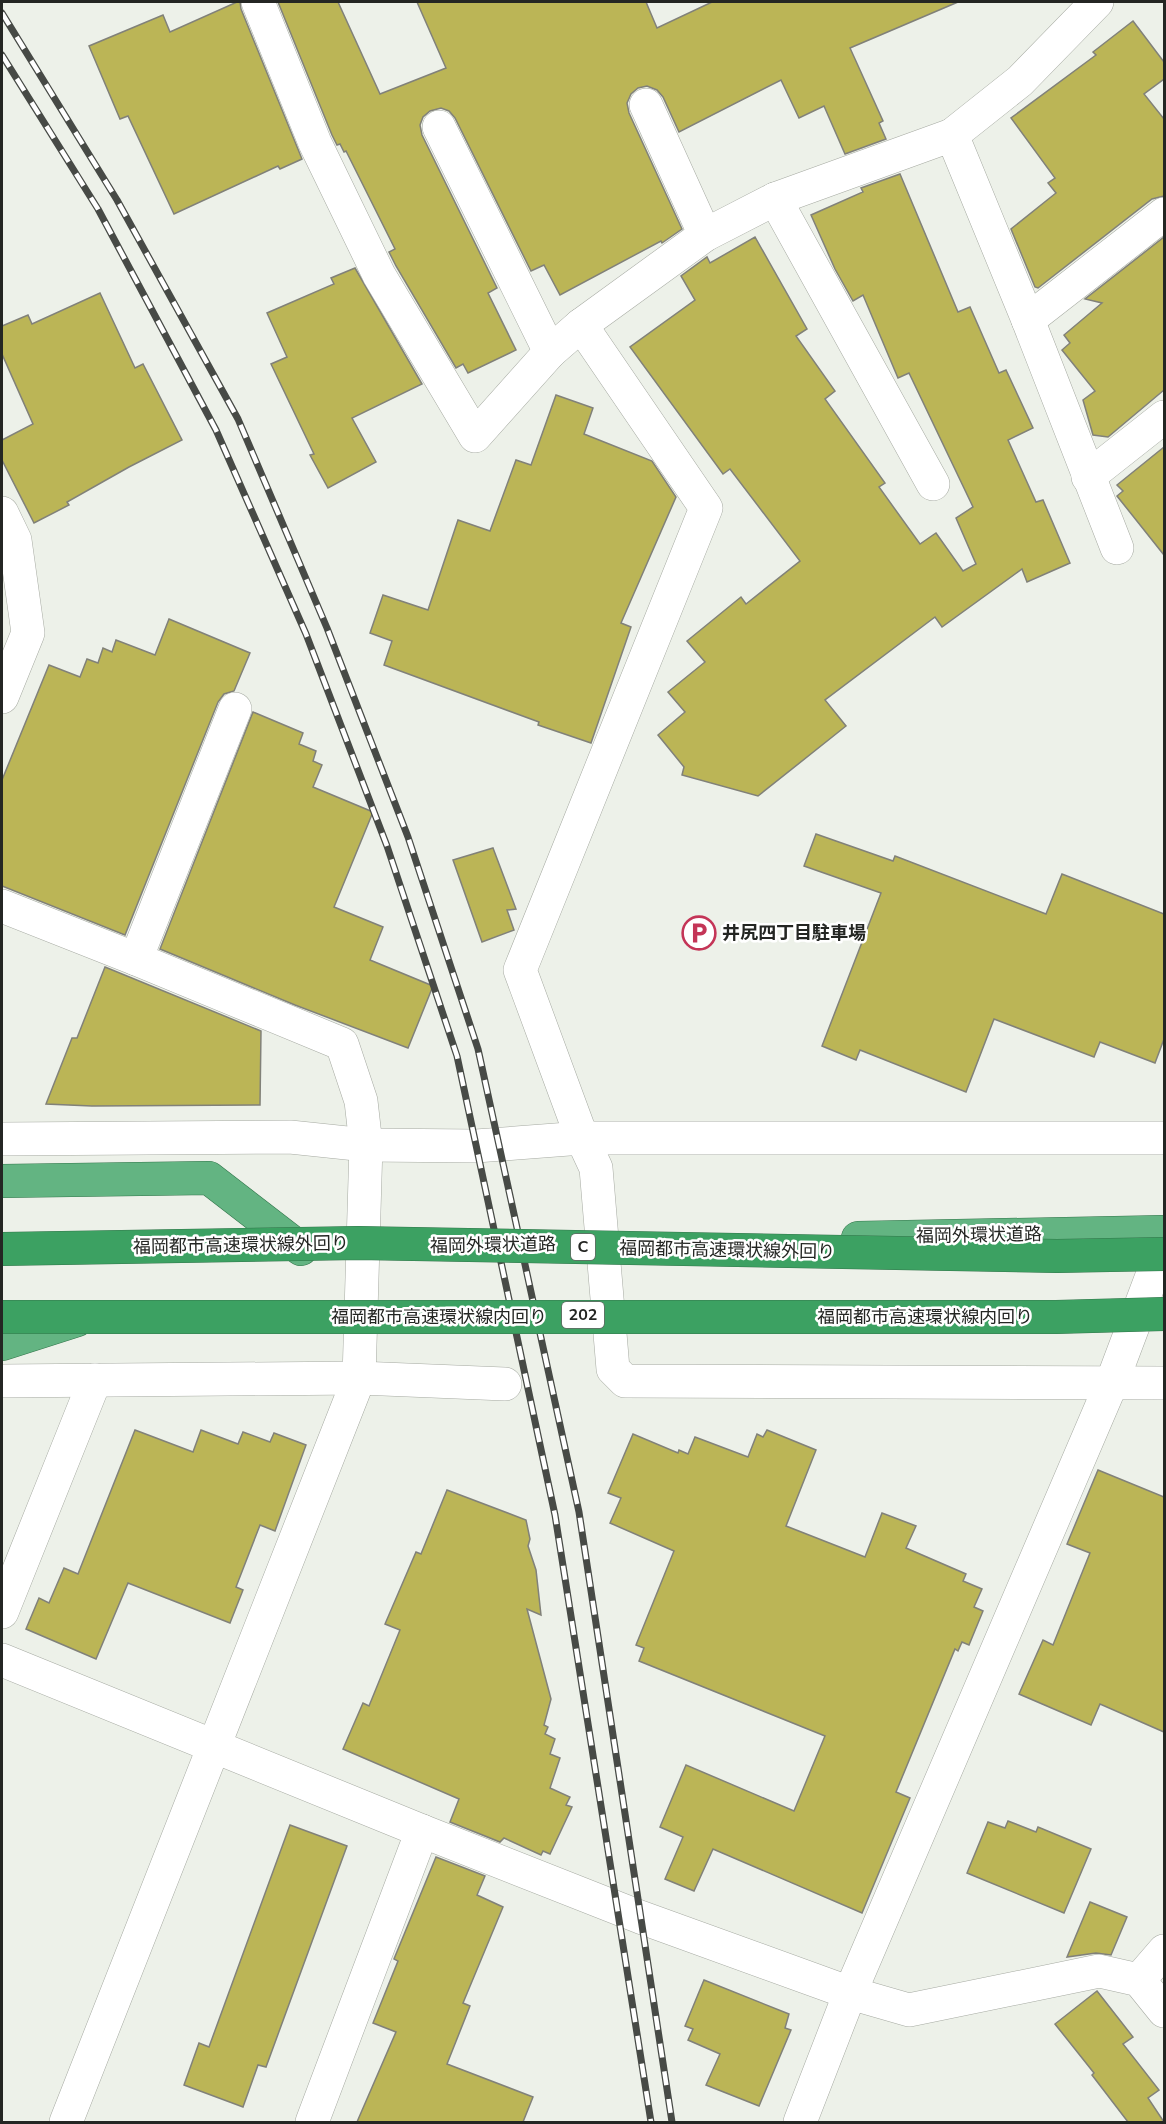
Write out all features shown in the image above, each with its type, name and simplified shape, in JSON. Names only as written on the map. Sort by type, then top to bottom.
[{"type":"highway","points":[[2,1181],[209,1178],[300,1248]]},
{"type":"highway","name":"福岡外環状道路","points":[[2,1249],[300,1248],[1164,1232]]},
{"type":"highway","name":"福岡都市高速環状線外回り","points":[[2,1249],[358,1243],[1045,1256],[1164,1254]]},
{"type":"highway","name":"202","points":[[2,1317],[81,1319],[1156,1311]]},
{"type":"highway","name":"福岡都市高速環状線内回り","points":[[2,1317],[1056,1317],[1156,1311]]},
{"type":"highway","points":[[2,1344],[81,1319]]},
{"type":"street","points":[[258,2],[315,143],[379,276],[475,436],[550,352],[581,325],[705,235],[775,200],[952,135],[1020,81],[1096,2]]},
{"type":"street","points":[[646,105],[705,235]]},
{"type":"street","points":[[439,127],[550,352]]},
{"type":"street","points":[[952,135],[1028,320],[1117,548]]},
{"type":"street","points":[[775,200],[933,484]]},
{"type":"street","points":[[1028,320],[1164,214]]},
{"type":"street","points":[[581,325],[706,508],[520,969],[582,1138],[596,1168],[613,1369],[625,1381],[1164,1383]]},
{"type":"street","points":[[1088,477],[1164,417]]},
{"type":"street","points":[[2,513],[15,540],[15,630],[2,697]]},
{"type":"street","points":[[136,959],[235,709]]},
{"type":"street","points":[[2,906],[342,1044],[361,1101],[366,1144],[359,1378],[66,2122]]},
{"type":"street","points":[[2,1139],[290,1137],[366,1144],[476,1146],[582,1138],[1164,1138]]},
{"type":"street","points":[[800,2122],[849,1993],[1112,1382],[1156,1311],[1164,1244]]},
{"type":"street","points":[[2,1381],[359,1378],[505,1384]]},
{"type":"street","points":[[2,1612],[95,1380]]},
{"type":"street","points":[[2,1660],[640,1917],[849,1993],[909,2010],[1099,1971],[1138,1980],[1164,2012]]},
{"type":"street","points":[[312,2122],[422,1831]]},
{"type":"street","points":[[1138,1980],[1164,1951]]},
{"type":"building","points":[[240,2],[302,159],[280,169],[278,166],[174,214],[128,116],[120,119],[89,46],[163,15],[170,32]]},
{"type":"building","points":[[278,2],[338,2],[380,94],[446,68],[417,2],[646,2],[657,28],[712,2],[958,2],[850,48],[883,121],[879,123],[886,139],[845,154],[824,106],[799,118],[781,80],[679,132],[663,97],[657,90],[647,86],[638,88],[631,94],[627,103],[629,113],[682,229],[662,243],[661,241],[560,295],[544,265],[531,271],[455,118],[449,111],[441,108],[430,111],[423,117],[420,125],[422,135],[497,288],[488,293],[516,350],[468,373],[463,364],[456,368],[396,266],[389,252],[395,249],[346,151],[344,152],[340,144],[337,145],[332,135]]},
{"type":"building","points":[[1133,21],[1164,62],[1164,79],[1144,94],[1164,119],[1164,196],[1152,199],[1038,288],[1035,287],[1011,229],[1056,193],[1048,183],[1055,178],[1011,118],[1096,55],[1093,52]]},
{"type":"building","points":[[900,174],[958,312],[970,307],[999,373],[1006,370],[1033,428],[1008,440],[1036,502],[1043,500],[1070,563],[1027,582],[1022,569],[942,627],[935,617],[825,700],[846,726],[758,796],[682,775],[684,767],[658,735],[685,712],[668,692],[705,662],[687,641],[741,597],[746,604],[800,561],[730,469],[723,474],[630,347],[695,300],[681,276],[707,257],[710,263],[755,237],[807,329],[796,336],[835,391],[825,399],[885,483],[879,487],[920,544],[936,533],[963,571],[976,564],[956,518],[973,507],[909,373],[898,378],[863,295],[853,301],[835,269],[811,215],[863,192],[861,188]]},
{"type":"building","points":[[1164,237],[1164,390],[1108,437],[1093,435],[1083,400],[1095,391],[1062,350],[1070,343],[1064,335],[1102,303],[1085,299]]},
{"type":"building","points":[[355,268],[422,384],[352,418],[376,462],[328,488],[310,455],[314,454],[271,364],[287,357],[267,313],[334,284],[331,278]]},
{"type":"building","points":[[100,293],[135,368],[143,364],[182,440],[129,467],[67,502],[69,505],[34,523],[2,460],[2,440],[33,424],[2,354],[2,326],[28,315],[32,324]]},
{"type":"building","points":[[556,395],[593,408],[584,434],[652,461],[676,497],[621,623],[631,627],[591,743],[538,725],[539,722],[384,665],[392,641],[370,633],[383,595],[428,610],[458,520],[490,531],[516,460],[531,465]]},
{"type":"building","points":[[1164,447],[1164,555],[1117,496],[1123,491],[1117,485]]},
{"type":"building","points":[[169,619],[250,653],[234,691],[224,694],[218,702],[125,935],[2,886],[2,780],[49,665],[80,677],[87,659],[98,663],[103,648],[112,652],[116,640],[155,655]]},
{"type":"building","points":[[253,712],[303,733],[299,744],[316,751],[313,761],[322,765],[313,787],[373,812],[334,907],[383,927],[370,960],[433,986],[408,1048],[295,1005],[160,949]]},
{"type":"building","points":[[816,834],[893,861],[895,856],[1046,914],[1062,874],[1164,914],[1164,1039],[1155,1063],[1100,1042],[1094,1057],[994,1019],[966,1092],[860,1050],[856,1060],[822,1046],[881,893],[804,866]]},
{"type":"building","points":[[493,848],[516,909],[507,910],[514,930],[482,942],[453,860]]},
{"type":"building","points":[[105,967],[261,1031],[260,1105],[46,1104],[72,1038],[77,1038]]},
{"type":"building","points":[[135,1430],[193,1452],[201,1430],[238,1444],[243,1432],[270,1442],[274,1433],[306,1445],[275,1531],[260,1525],[236,1587],[243,1590],[230,1623],[128,1583],[96,1659],[26,1629],[39,1598],[49,1603],[64,1568],[78,1574]]},
{"type":"building","points":[[767,1430],[816,1450],[786,1526],[865,1557],[882,1513],[916,1526],[906,1548],[966,1574],[963,1581],[982,1589],[974,1607],[983,1611],[969,1645],[962,1642],[958,1651],[955,1649],[896,1792],[910,1798],[862,1913],[713,1849],[694,1891],[665,1879],[683,1837],[660,1827],[686,1765],[794,1811],[825,1736],[639,1661],[644,1648],[636,1645],[674,1551],[610,1523],[621,1498],[608,1493],[633,1434],[678,1453],[679,1450],[688,1454],[695,1437],[748,1457],[757,1434],[763,1437]]},
{"type":"building","points":[[1098,1470],[1164,1497],[1164,1732],[1100,1704],[1091,1725],[1019,1694],[1043,1640],[1053,1645],[1090,1553],[1067,1544]]},
{"type":"building","points":[[447,1490],[526,1520],[530,1539],[528,1546],[536,1570],[541,1615],[527,1609],[551,1699],[544,1725],[548,1727],[545,1734],[555,1739],[550,1754],[560,1758],[550,1788],[570,1797],[566,1805],[572,1807],[550,1854],[543,1851],[541,1855],[504,1838],[500,1842],[450,1822],[459,1799],[343,1749],[363,1703],[369,1706],[400,1630],[385,1624],[416,1552],[421,1554]]},
{"type":"building","points":[[1008,1821],[1036,1832],[1038,1827],[1091,1849],[1064,1913],[967,1873],[988,1822],[1005,1828]]},
{"type":"building","points":[[290,1825],[347,1846],[266,2067],[258,2065],[243,2107],[184,2085],[199,2043],[209,2047]]},
{"type":"building","points":[[436,1857],[485,1876],[477,1895],[503,1907],[463,2003],[470,2006],[447,2064],[533,2097],[523,2122],[357,2122],[396,2032],[373,2023],[398,1961],[394,1959]]},
{"type":"building","points":[[1090,1902],[1127,1917],[1111,1955],[1096,1953],[1067,1957]]},
{"type":"building","points":[[704,1980],[789,2014],[785,2028],[791,2030],[759,2106],[706,2085],[720,2054],[688,2040],[693,2029],[685,2026]]},
{"type":"building","points":[[1097,1991],[1133,2037],[1123,2044],[1159,2090],[1148,2098],[1164,2122],[1128,2122],[1092,2075],[1094,2073],[1055,2024]]},
{"type":"railway","points":[[2,13],[117,200],[238,419],[327,628],[408,837],[478,1049],[579,1512],[672,2122]]},
{"type":"railway","points":[[2,55],[98,209],[216,430],[306,634],[387,846],[457,1056],[555,1515],[651,2122]]},
{"type":"place","name":"井尻四丁目駐車場","points":[[699,933]]}]
